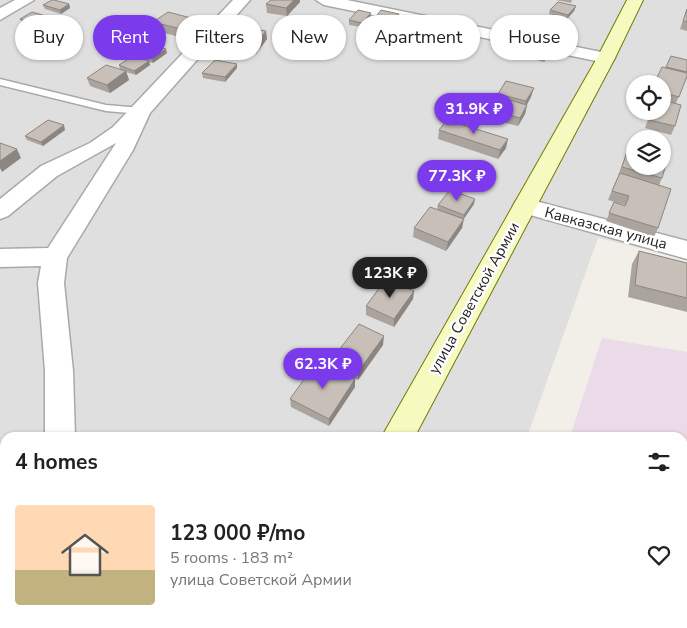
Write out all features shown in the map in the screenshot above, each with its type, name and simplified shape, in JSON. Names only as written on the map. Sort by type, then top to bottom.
[{"type":"main road","name":"улица Советской Армии","points":[[400,432],[606,58],[635,0]]},
{"type":"street","points":[[0,15],[26,0]]},
{"type":"street","points":[[0,211],[48,171],[97,147],[120,131],[141,111],[242,0]]},
{"type":"street","points":[[324,0],[606,58]]},
{"type":"street","points":[[60,432],[59,371],[51,283],[55,257],[124,150],[141,111]]},
{"type":"street","name":"Кавказская улица","points":[[524,206],[687,250]]},
{"type":"street","points":[[0,258],[55,257]]},
{"type":"lane","points":[[0,82],[106,108],[141,111]]},
{"type":"shaded area","points":[[0,0],[687,0],[687,259],[598,238],[529,432],[0,432]]},
{"type":"shaded area","points":[[602,338],[687,352],[687,432],[572,432]]},
{"type":"building","points":[[52,0],[69,4],[60,10],[43,5]]},
{"type":"building","points":[[271,0],[294,0],[286,8],[266,4]]},
{"type":"building","points":[[558,2],[576,6],[568,15],[550,10]]},
{"type":"building","points":[[687,9],[687,22],[683,21]]},
{"type":"building","points":[[358,10],[371,13],[369,15],[356,15],[356,22],[349,20]]},
{"type":"building","points":[[381,10],[399,14],[398,15],[377,15]]},
{"type":"building","points":[[32,12],[42,15],[27,15]]},
{"type":"building","points":[[168,12],[180,15],[176,15],[176,28],[166,25],[166,15],[164,15]]},
{"type":"building","points":[[671,56],[687,60],[687,72],[666,67]]},
{"type":"building","points":[[127,60],[149,61],[134,71],[119,65]]},
{"type":"building","points":[[215,60],[237,64],[225,77],[202,73]]},
{"type":"building","points":[[106,65],[126,71],[107,85],[87,78]]},
{"type":"building","points":[[662,67],[687,73],[679,97],[671,95],[671,75],[658,75]]},
{"type":"building","points":[[506,81],[534,88],[526,101],[498,94]]},
{"type":"building","points":[[496,96],[527,105],[520,118],[488,109]]},
{"type":"building","points":[[671,102],[681,105],[675,126],[649,120],[671,120]]},
{"type":"building","points":[[48,120],[64,125],[41,142],[25,136]]},
{"type":"building","points":[[447,120],[508,139],[500,150],[439,130]]},
{"type":"building","points":[[0,143],[17,149],[0,161]]},
{"type":"building","points":[[626,154],[626,168],[622,167]]},
{"type":"building","points":[[620,173],[671,189],[658,228],[609,213],[614,202],[625,206],[629,196],[612,191]]},
{"type":"building","points":[[651,175],[663,175],[662,178]]},
{"type":"building","points":[[450,190],[475,199],[464,215],[438,205]]},
{"type":"building","points":[[430,207],[464,219],[448,242],[414,228]]},
{"type":"building","points":[[639,251],[687,263],[687,298],[635,285]]},
{"type":"building","points":[[386,279],[414,291],[394,319],[366,306]]},
{"type":"building","points":[[359,324],[384,336],[358,372],[332,359]]},
{"type":"building","points":[[317,361],[355,379],[329,419],[290,399]]}]
